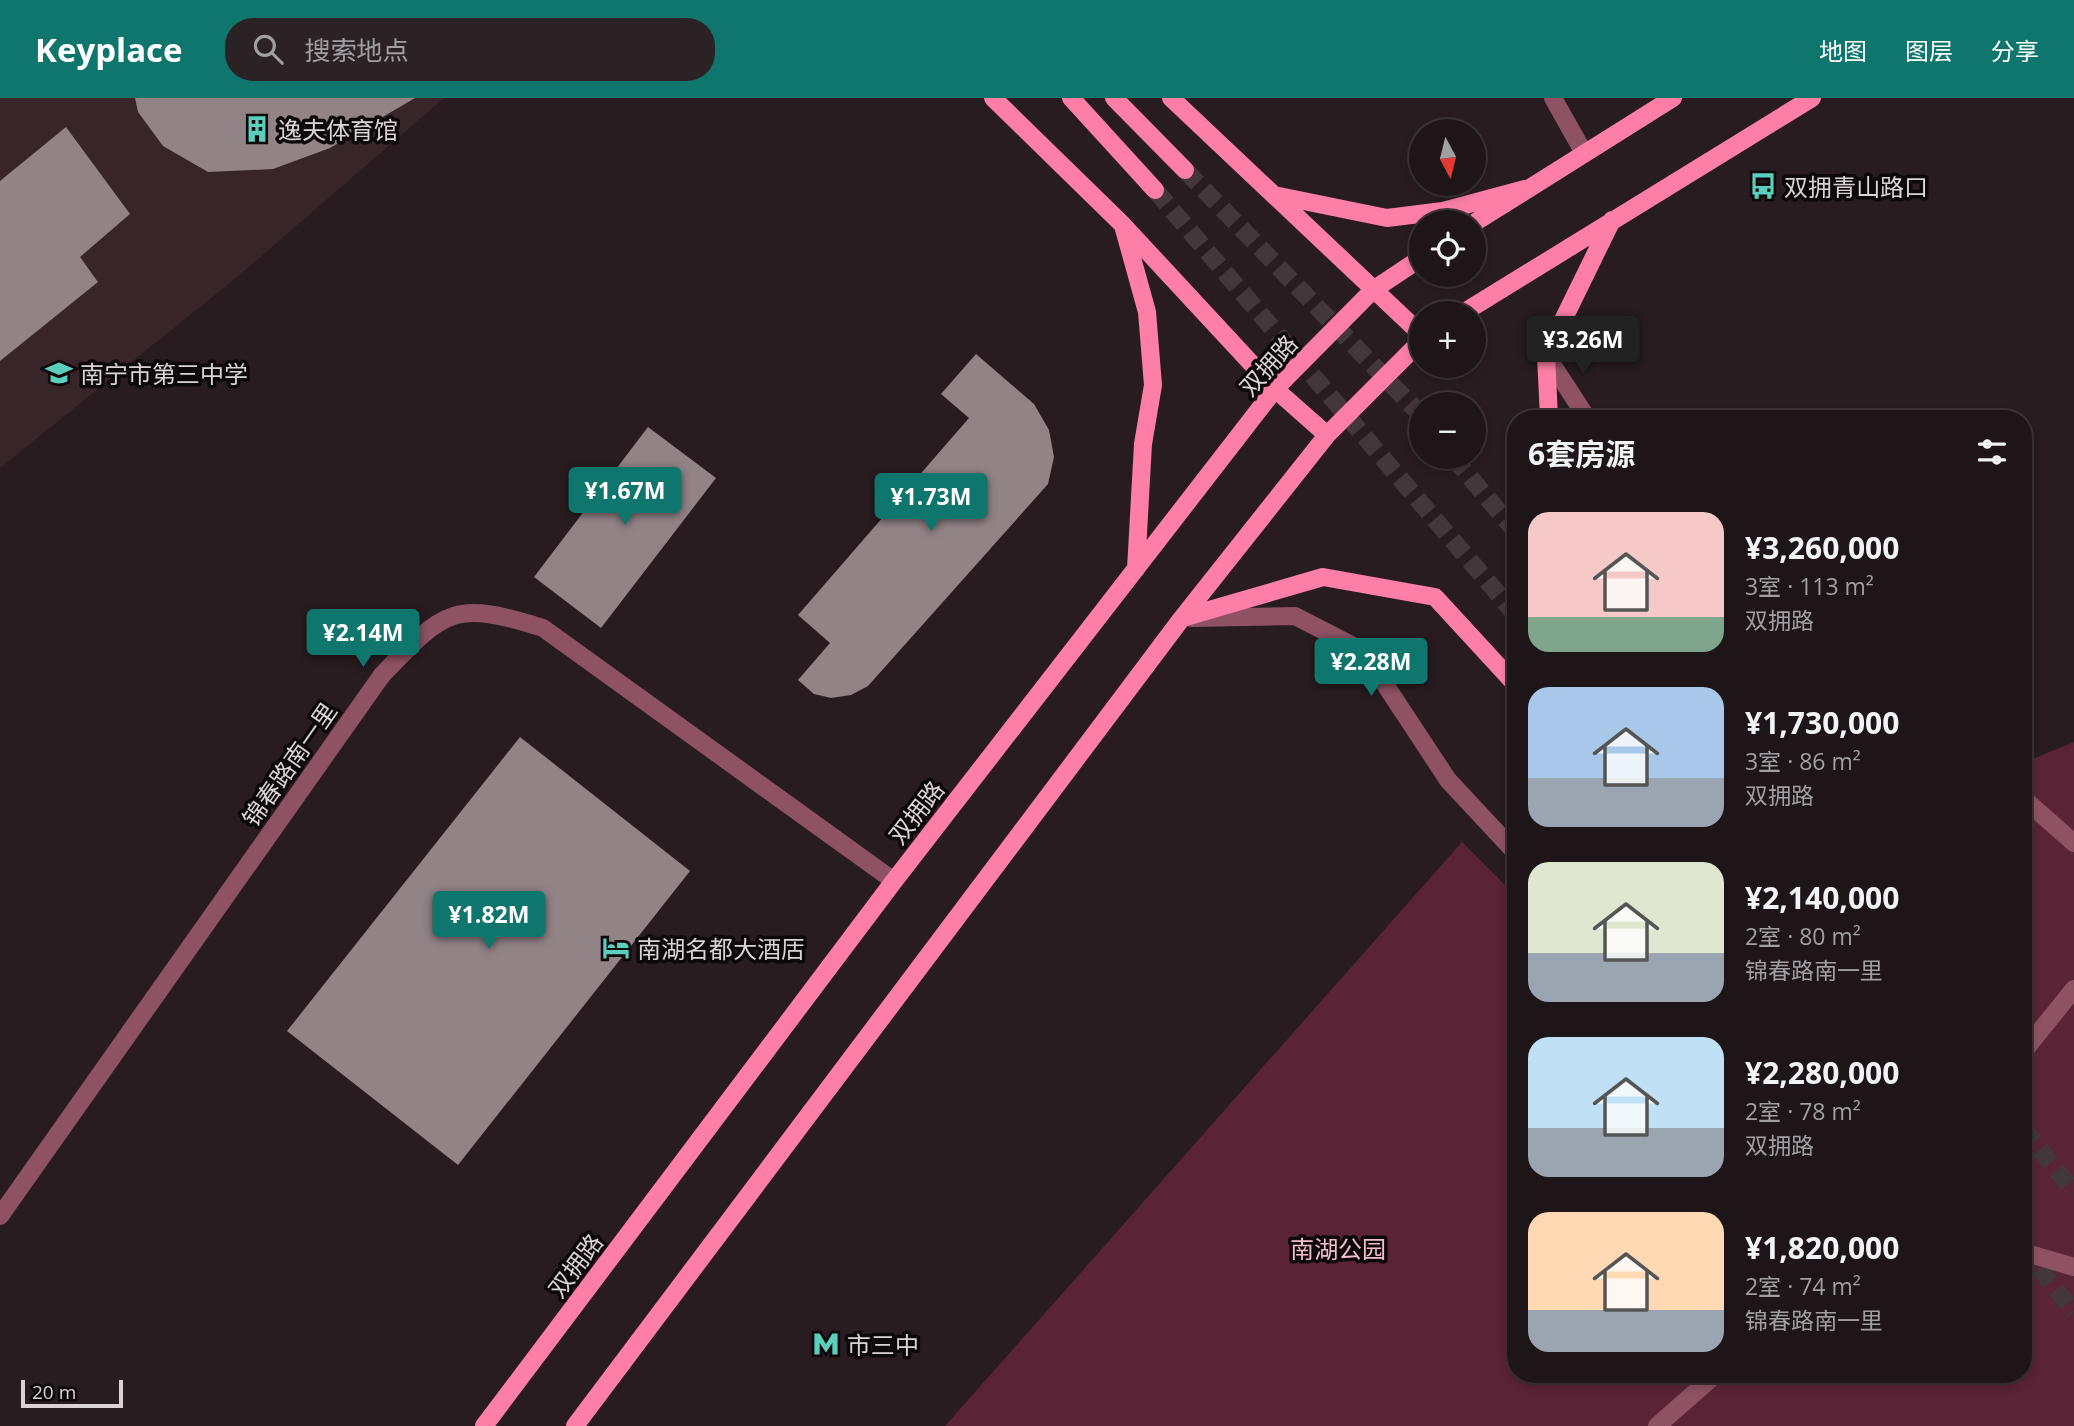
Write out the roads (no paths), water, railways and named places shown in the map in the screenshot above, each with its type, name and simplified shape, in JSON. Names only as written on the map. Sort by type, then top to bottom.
[{"type":"main road","points":[[993,98],[1123,225],[1275,390],[1327,435]]},
{"type":"main road","points":[[1071,98],[1156,190]]},
{"type":"main road","points":[[1114,98],[1185,170]]},
{"type":"main road","points":[[1171,98],[1278,196],[1409,323]]},
{"type":"main road","points":[[1486,215],[1673,98]]},
{"type":"main road","points":[[1481,301],[1812,98]]},
{"type":"main road","points":[[1278,196],[1387,218],[1443,211],[1525,189]]},
{"type":"main road","points":[[1549,410],[1546,355],[1612,219]]},
{"type":"main road","points":[[1123,225],[1147,312],[1153,385],[1143,444],[1136,569]]},
{"type":"main road","name":"双拥路","points":[[484,1426],[894,881],[1275,390],[1373,290],[1409,266]]},
{"type":"main road","points":[[575,1426],[1182,618],[1327,435],[1409,353]]},
{"type":"main road","points":[[1182,618],[1323,577],[1435,597],[1507,675]]},
{"type":"street","points":[[1553,98],[1584,153]]},
{"type":"street","points":[[1546,355],[1582,410]]},
{"type":"street","name":"锦春路南一里","points":[[0,1216],[382,675],[419,636],[454,613],[496,613],[543,628],[894,881]]},
{"type":"street","points":[[1182,618],[1295,616],[1363,652],[1448,780],[1507,843]]},
{"type":"street","points":[[2032,805],[2074,843]]},
{"type":"street","points":[[2032,1041],[2074,989]]},
{"type":"street","points":[[2032,1255],[2074,1267]]},
{"type":"street","points":[[1657,1426],[1706,1383]]},
{"type":"tunnel","points":[[1185,170],[1409,403]]},
{"type":"tunnel","points":[[1155,190],[1507,604]]},
{"type":"tunnel","points":[[1463,469],[1507,521]]},
{"type":"tunnel","points":[[2032,1139],[2074,1192]]},
{"type":"tunnel","points":[[2032,1258],[2074,1312]]},
{"type":"place","name":"逸夫体育馆","points":[[257,129]]},
{"type":"place","name":"双拥青山路口","points":[[1763,186]]},
{"type":"place","name":"南宁市第三中学","points":[[59,373]]},
{"type":"place","name":"南湖名都大酒㕆","points":[[616,948]]},
{"type":"place","name":"市三中","points":[[826,1344]]},
{"type":"park label","name":"南湖公园","points":[[1338,1248]]}]
